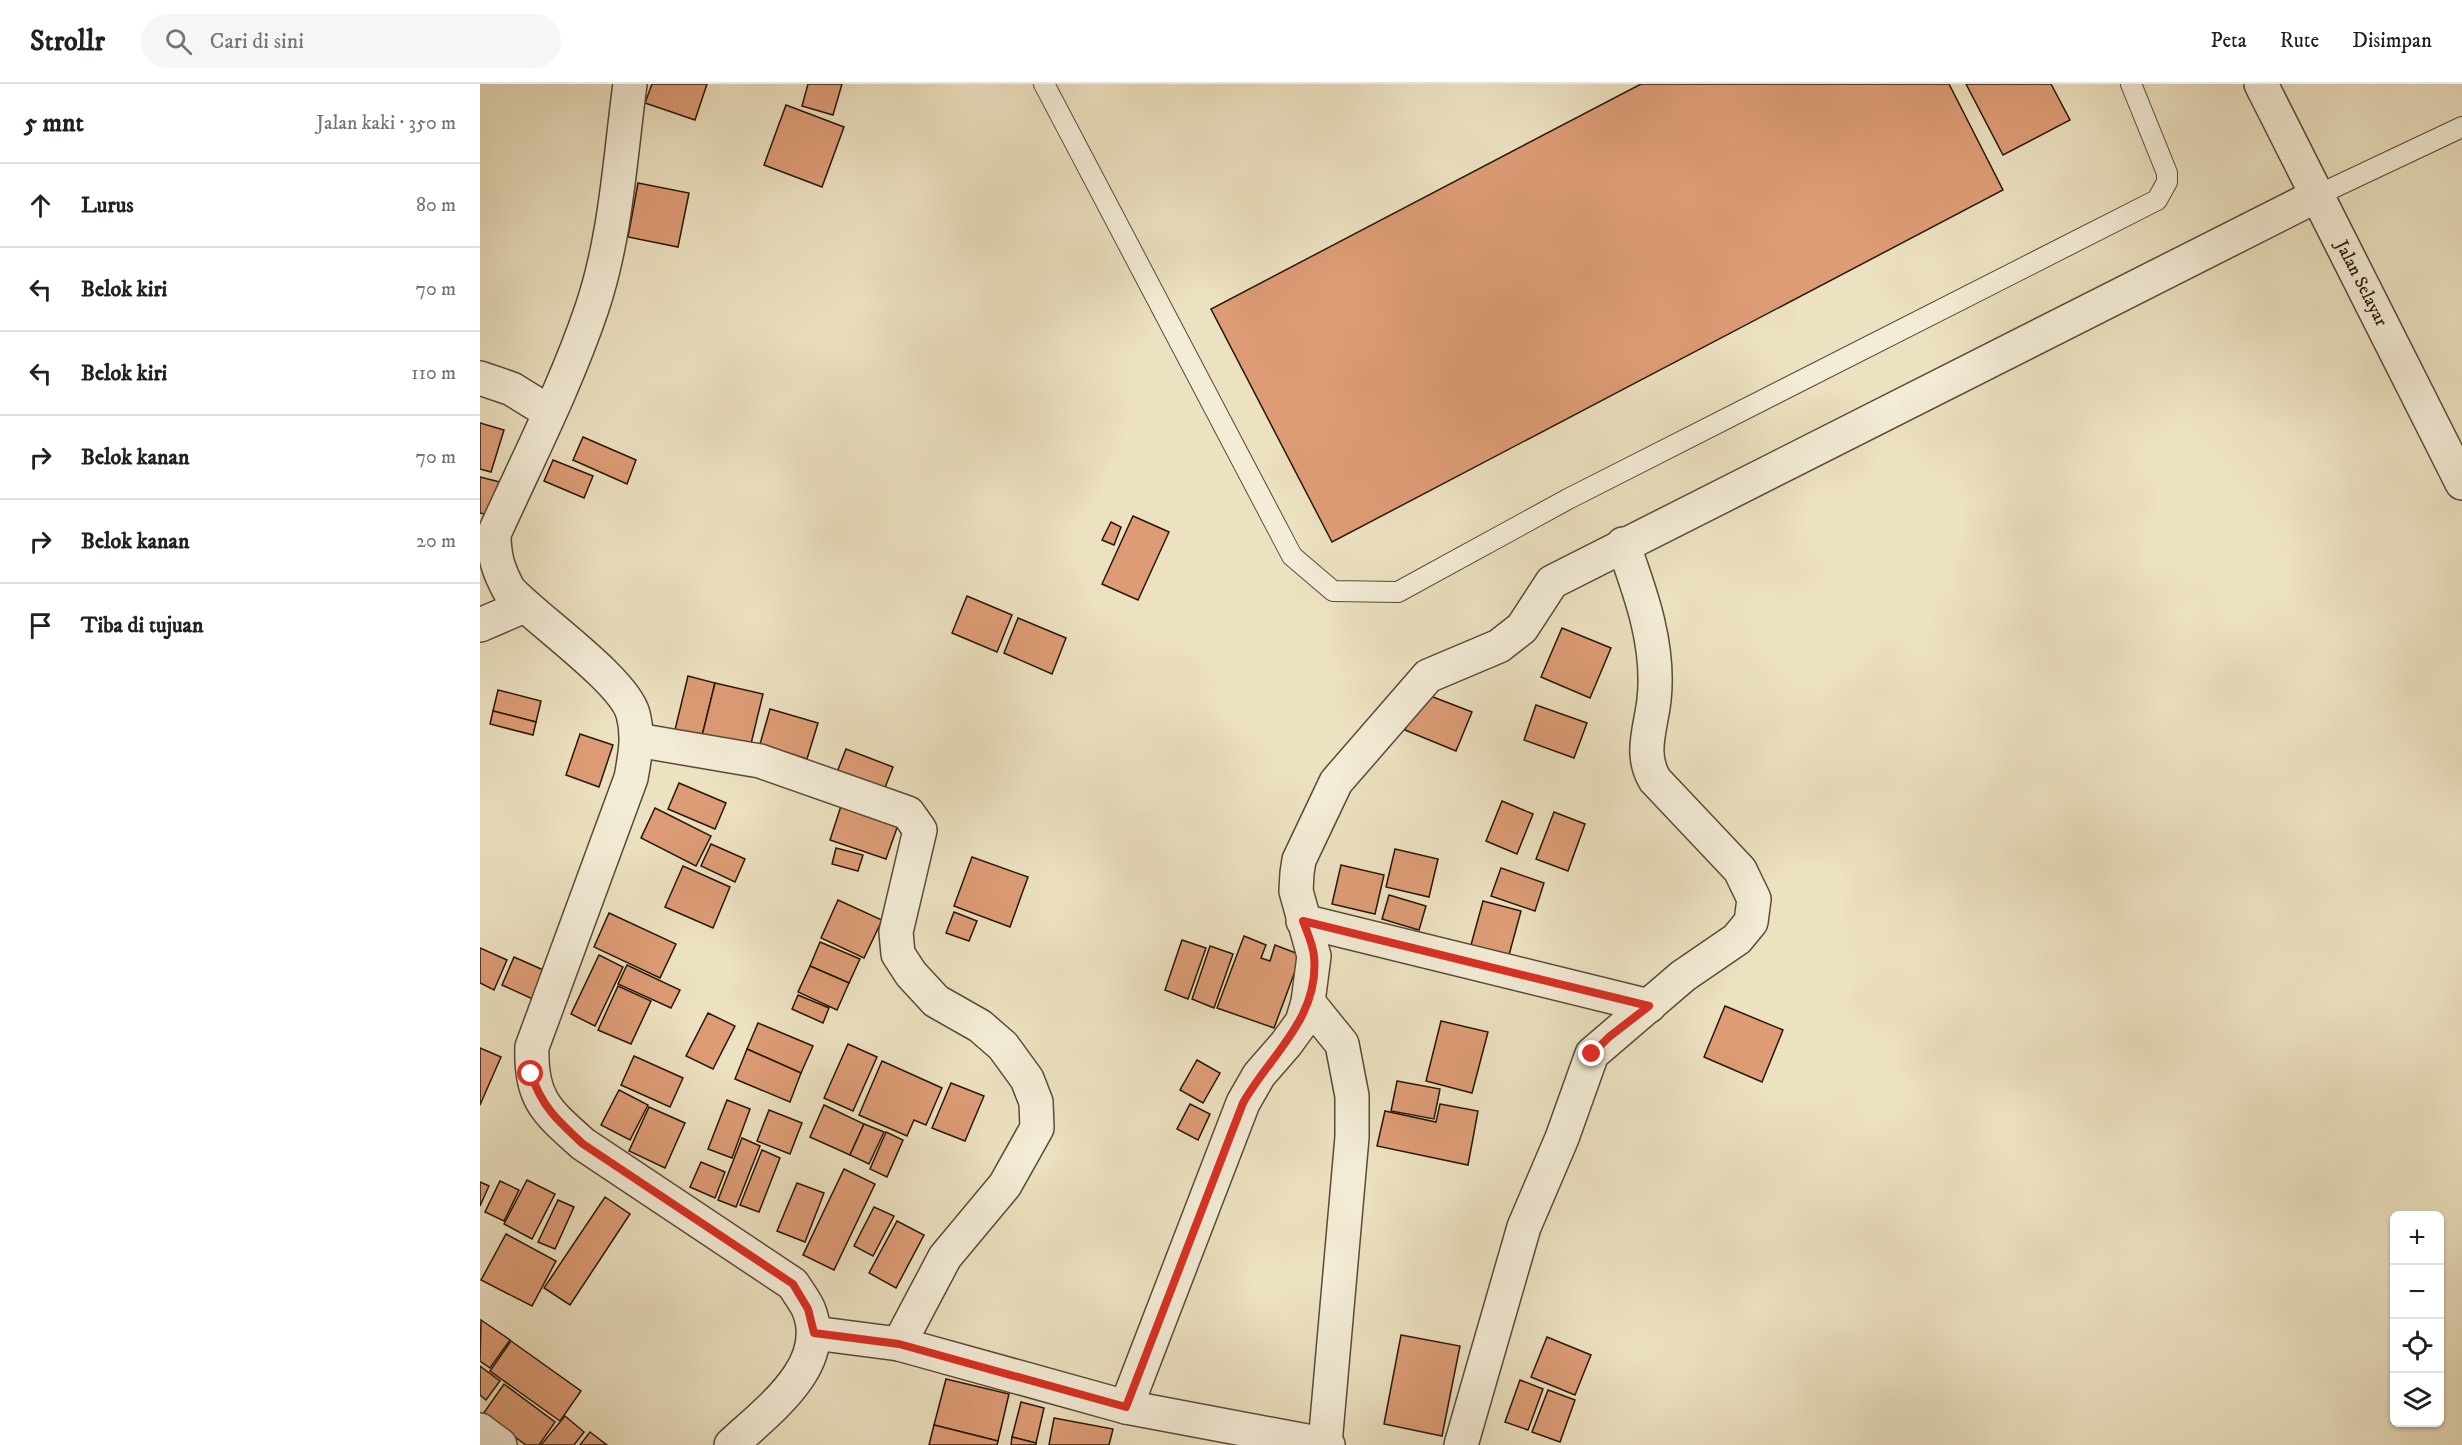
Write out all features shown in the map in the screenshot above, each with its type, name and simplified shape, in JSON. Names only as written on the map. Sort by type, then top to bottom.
[{"type":"street","points":[[630,84],[612,223],[592,307],[495,534],[494,553],[499,571],[509,590],[524,606],[619,688],[633,712],[637,740],[632,778],[532,1047],[531,1074],[539,1097],[555,1119],[583,1144],[793,1284],[808,1309],[814,1333],[807,1363],[796,1381],[730,1445]]},
{"type":"street","name":"Jalan Selayar","points":[[2261,84],[2462,483]]},
{"type":"street","points":[[1126,1407],[1243,1103],[1258,1076],[1302,1022],[1308,1002],[1314,956],[1296,891],[1299,860],[1336,782],[1377,732],[1428,676],[1499,646],[1522,628],[1552,582],[1623,544],[2318,195]]},
{"type":"street","points":[[480,378],[512,389],[549,412]]},
{"type":"street","points":[[1461,1445],[1524,1227],[1562,1138],[1592,1054],[1609,1037],[1683,976],[1737,939],[1751,922],[1754,899],[1740,870],[1655,780],[1647,766],[1646,754],[1654,699],[1656,657],[1623,544]]},
{"type":"street","points":[[480,625],[524,606]]},
{"type":"street","points":[[637,740],[770,764],[908,813],[920,830],[897,932],[898,954],[936,1001],[980,1026],[1003,1046],[1027,1079],[1036,1102],[1037,1128],[1005,1185],[945,1257],[899,1344]]},
{"type":"street","points":[[1303,921],[1649,1006]]},
{"type":"street","points":[[814,1333],[899,1344],[1126,1407],[1327,1445],[1352,1137],[1352,1096],[1342,1044],[1308,1002]]},
{"type":"street","points":[[480,1430],[500,1445]]},
{"type":"lane","points":[[1044,84],[1292,556],[1333,591],[1398,592],[1568,499],[2157,200],[2167,182],[2167,173],[2131,84]]},
{"type":"lane","points":[[2318,195],[2462,127]]},
{"type":"building","points":[[652,84],[707,84],[695,120],[645,103]]},
{"type":"building","points":[[808,84],[842,84],[833,115],[802,106]]},
{"type":"building","points":[[1641,84],[1949,84],[2003,190],[1332,542],[1211,309]]},
{"type":"building","points":[[1966,84],[2051,84],[2070,120],[2003,155]]},
{"type":"building","points":[[786,105],[844,127],[822,187],[764,165]]},
{"type":"building","points":[[638,183],[689,193],[678,247],[628,237]]},
{"type":"building","points":[[480,423],[504,430],[491,472],[480,469]]},
{"type":"building","points":[[583,437],[636,460],[627,484],[573,460]]},
{"type":"building","points":[[553,460],[593,476],[584,498],[544,481]]},
{"type":"building","points":[[480,477],[504,483],[496,517],[480,513]]},
{"type":"building","points":[[1133,516],[1169,532],[1138,600],[1102,584]]},
{"type":"building","points":[[1111,522],[1121,527],[1114,545],[1102,540]]},
{"type":"building","points":[[967,596],[1012,615],[997,652],[952,633]]},
{"type":"building","points":[[1018,618],[1066,638],[1052,674],[1004,653]]},
{"type":"building","points":[[1562,628],[1611,648],[1590,698],[1541,677]]},
{"type":"building","points":[[688,676],[715,683],[701,740],[674,734]]},
{"type":"building","points":[[715,683],[763,694],[749,752],[701,740]]},
{"type":"building","points":[[498,690],[541,701],[536,722],[493,711]]},
{"type":"building","points":[[1420,692],[1472,712],[1456,751],[1405,730]]},
{"type":"building","points":[[1536,705],[1587,723],[1574,758],[1524,740]]},
{"type":"building","points":[[770,709],[818,723],[807,759],[760,744]]},
{"type":"building","points":[[493,711],[536,722],[533,735],[490,724]]},
{"type":"building","points":[[580,734],[613,745],[599,787],[566,775]]},
{"type":"building","points":[[846,749],[893,767],[881,798],[834,780]]},
{"type":"building","points":[[679,783],[726,803],[715,829],[668,809]]},
{"type":"building","points":[[1502,801],[1533,814],[1517,854],[1486,841]]},
{"type":"building","points":[[841,806],[898,825],[886,859],[830,840]]},
{"type":"building","points":[[655,808],[711,836],[696,866],[641,838]]},
{"type":"building","points":[[1554,812],[1585,824],[1568,871],[1536,859]]},
{"type":"building","points":[[711,844],[745,859],[735,882],[701,866]]},
{"type":"building","points":[[836,848],[863,855],[858,871],[832,864]]},
{"type":"building","points":[[1395,849],[1438,859],[1429,897],[1386,887]]},
{"type":"building","points":[[972,857],[1028,877],[1010,927],[954,906]]},
{"type":"building","points":[[1341,865],[1384,875],[1375,914],[1332,904]]},
{"type":"building","points":[[683,866],[730,887],[713,928],[665,907]]},
{"type":"building","points":[[1501,868],[1544,883],[1535,911],[1491,896]]},
{"type":"building","points":[[1389,895],[1426,906],[1419,930],[1382,919]]},
{"type":"building","points":[[838,900],[882,920],[864,958],[821,938]]},
{"type":"building","points":[[1483,901],[1521,911],[1506,966],[1468,956]]},
{"type":"building","points":[[954,912],[977,921],[969,941],[946,933]]},
{"type":"building","points":[[609,913],[676,944],[660,978],[594,947]]},
{"type":"building","points":[[1244,936],[1266,945],[1261,958],[1270,961],[1275,945],[1301,955],[1274,1028],[1217,1008]]},
{"type":"building","points":[[1182,940],[1206,948],[1188,999],[1165,990]]},
{"type":"building","points":[[820,942],[860,959],[849,983],[810,966]]},
{"type":"building","points":[[1210,946],[1233,954],[1214,1008],[1192,999]]},
{"type":"building","points":[[480,948],[507,960],[494,990],[480,983]]},
{"type":"building","points":[[599,955],[623,967],[595,1026],[571,1014]]},
{"type":"building","points":[[514,957],[550,973],[537,1001],[502,985]]},
{"type":"building","points":[[627,965],[680,990],[671,1008],[618,984]]},
{"type":"building","points":[[810,966],[849,983],[837,1010],[798,992]]},
{"type":"building","points":[[618,986],[651,1001],[631,1044],[598,1030]]},
{"type":"building","points":[[798,995],[829,1008],[823,1023],[792,1009]]},
{"type":"building","points":[[1725,1006],[1783,1030],[1762,1082],[1704,1057]]},
{"type":"building","points":[[708,1013],[735,1026],[713,1069],[686,1056]]},
{"type":"building","points":[[1441,1021],[1488,1032],[1472,1093],[1426,1081]]},
{"type":"building","points":[[758,1023],[813,1046],[801,1073],[747,1049]]},
{"type":"building","points":[[848,1044],[877,1057],[853,1111],[824,1098]]},
{"type":"building","points":[[480,1048],[501,1057],[480,1105]]},
{"type":"building","points":[[747,1049],[801,1073],[790,1102],[735,1079]]},
{"type":"building","points":[[634,1056],[683,1078],[670,1107],[621,1085]]},
{"type":"building","points":[[1197,1060],[1220,1073],[1203,1103],[1180,1090]]},
{"type":"building","points":[[882,1061],[942,1088],[926,1125],[914,1120],[907,1136],[859,1115]]},
{"type":"building","points":[[1397,1081],[1440,1089],[1434,1119],[1391,1111]]},
{"type":"building","points":[[951,1083],[984,1096],[965,1141],[932,1128]]},
{"type":"building","points":[[619,1090],[648,1105],[630,1140],[601,1125]]},
{"type":"building","points":[[727,1100],[750,1109],[732,1158],[708,1149]]},
{"type":"building","points":[[1190,1104],[1210,1114],[1198,1140],[1177,1129]]},
{"type":"building","points":[[1440,1104],[1478,1111],[1468,1165],[1377,1146],[1385,1111],[1436,1122]]},
{"type":"building","points":[[824,1105],[864,1124],[850,1155],[810,1137]]},
{"type":"building","points":[[649,1107],[685,1123],[665,1168],[629,1151]]},
{"type":"building","points":[[769,1110],[802,1123],[790,1154],[757,1141]]},
{"type":"building","points":[[864,1124],[884,1132],[869,1164],[850,1155]]},
{"type":"building","points":[[886,1132],[903,1140],[887,1177],[870,1169]]},
{"type":"building","points":[[742,1138],[760,1146],[736,1207],[718,1200]]},
{"type":"building","points":[[762,1150],[780,1158],[759,1212],[740,1205]]},
{"type":"building","points":[[701,1162],[725,1172],[715,1198],[690,1187]]},
{"type":"building","points":[[844,1169],[875,1184],[834,1270],[803,1255]]},
{"type":"building","points":[[527,1180],[555,1194],[532,1239],[504,1224]]},
{"type":"building","points":[[500,1181],[519,1190],[504,1221],[485,1212]]},
{"type":"building","points":[[480,1182],[489,1186],[480,1206]]},
{"type":"building","points":[[797,1183],[824,1193],[805,1242],[777,1231]]},
{"type":"building","points":[[605,1197],[630,1214],[570,1305],[544,1288]]},
{"type":"building","points":[[558,1200],[574,1207],[555,1249],[538,1242]]},
{"type":"building","points":[[874,1207],[894,1216],[873,1256],[854,1246]]},
{"type":"building","points":[[897,1221],[924,1235],[896,1288],[869,1273]]},
{"type":"building","points":[[506,1234],[556,1261],[532,1306],[481,1280]]},
{"type":"building","points":[[481,1320],[510,1340],[490,1368],[480,1361]]},
{"type":"building","points":[[1401,1335],[1460,1346],[1442,1436],[1384,1424]]},
{"type":"building","points":[[1547,1337],[1591,1355],[1575,1395],[1531,1377]]},
{"type":"building","points":[[511,1341],[581,1391],[560,1421],[490,1371]]},
{"type":"building","points":[[480,1366],[500,1381],[486,1400],[480,1395]]},
{"type":"building","points":[[946,1379],[1009,1394],[998,1441],[934,1425]]},
{"type":"building","points":[[1520,1380],[1543,1389],[1528,1430],[1505,1422]]},
{"type":"building","points":[[504,1384],[555,1422],[539,1445],[526,1445],[483,1414]]},
{"type":"building","points":[[1548,1390],[1575,1400],[1560,1442],[1532,1432]]},
{"type":"building","points":[[1021,1402],[1044,1408],[1036,1443],[1012,1437]]},
{"type":"building","points":[[565,1416],[584,1432],[574,1445],[541,1445]]},
{"type":"building","points":[[1054,1418],[1113,1429],[1109,1445],[1049,1445]]},
{"type":"building","points":[[934,1425],[998,1441],[997,1445],[929,1445]]},
{"type":"building","points":[[590,1432],[607,1445],[580,1445]]},
{"type":"building","points":[[1012,1437],[1036,1443],[1036,1445],[1011,1445]]},
{"type":"route","points":[[531,1074],[539,1097],[555,1119],[583,1144],[793,1284],[808,1309],[814,1333],[899,1344],[1126,1407],[1243,1103],[1258,1076],[1302,1022],[1308,1002],[1314,956],[1303,921],[1649,1006],[1609,1037],[1592,1054]]}]
